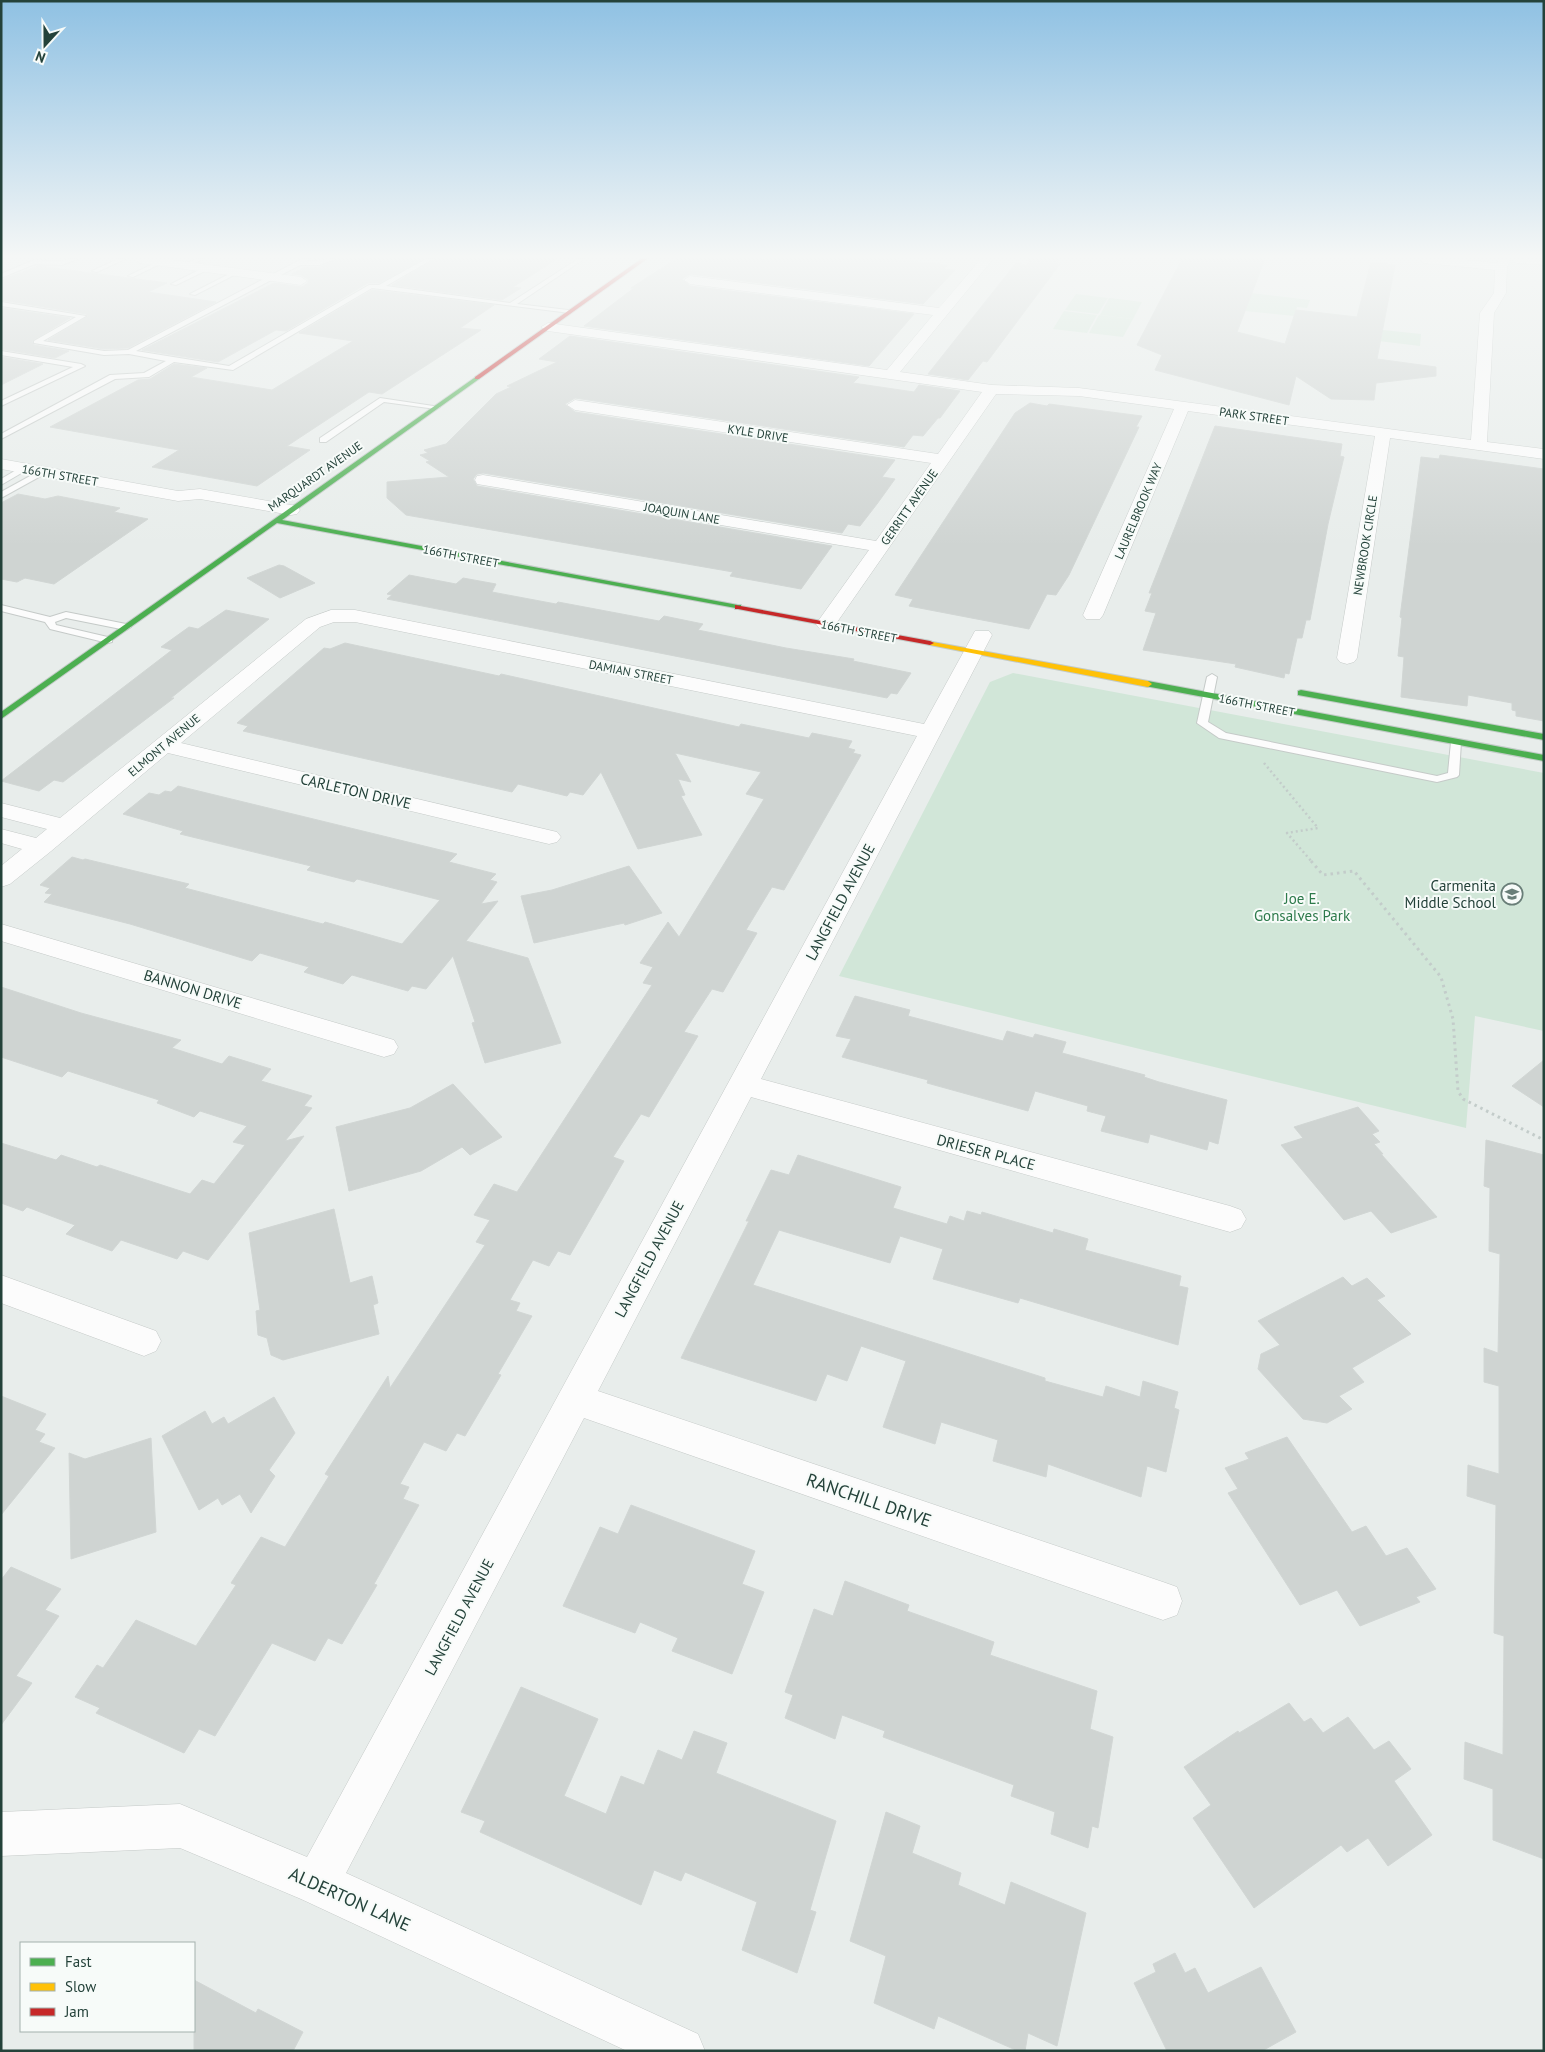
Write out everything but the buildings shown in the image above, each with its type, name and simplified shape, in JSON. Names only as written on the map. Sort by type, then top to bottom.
[{"type":"street","name":"MARQUARDT AVENUE","points":[[1,716],[509,355]]},
{"type":"street","name":"PARK STREET","points":[[746,355],[992,389],[1079,392],[1544,454]]},
{"type":"street","points":[[890,375],[907,355]]},
{"type":"street","points":[[1480,445],[1485,355]]},
{"type":"street","name":"GERRITT AVENUE","points":[[834,613],[992,389]]},
{"type":"street","name":"KYLE DRIVE","points":[[575,405],[942,460]]},
{"type":"street","name":"LAURELBROOK WAY","points":[[1093,615],[1183,406]]},
{"type":"street","name":"NEWBROOK CIRCLE","points":[[1347,658],[1383,433]]},
{"type":"street","name":"166TH STREET","points":[[1,464],[178,496],[200,494],[311,513]]},
{"type":"street","name":"JOAQUIN LANE","points":[[483,480],[881,547]]},
{"type":"street","name":"166TH STREET","points":[[178,496],[186,504],[275,521],[981,639],[1208,695],[1544,758]]},
{"type":"street","name":"DAMIAN STREET","points":[[331,616],[355,616],[930,732]]},
{"type":"street","name":"ELMONT AVENUE","points":[[1,879],[313,623],[331,616]]},
{"type":"street","name":"LANGFIELD AVENUE","points":[[317,1883],[981,639]]},
{"type":"street","name":"166TH STREET","points":[[1289,691],[1544,738]]},
{"type":"street","name":"CARLETON DRIVE","points":[[163,745],[549,837]]},
{"type":"street","points":[[1,810],[65,827]]},
{"type":"street","points":[[1,836],[42,847]]},
{"type":"street","name":"BANNON DRIVE","points":[[1,932],[384,1047]]},
{"type":"street","name":"DRIESER PLACE","points":[[742,1084],[1230,1219]]},
{"type":"street","points":[[1,1289],[144,1341]]},
{"type":"street","name":"RANCHILL DRIVE","points":[[575,1399],[1164,1601]]},
{"type":"street","name":"ALDERTON LANE","points":[[1,1834],[180,1826],[317,1883],[681,2051]]},
{"type":"lane","points":[[1,404],[81,366],[12,355]]},
{"type":"lane","points":[[144,355],[230,368],[253,355]]},
{"type":"lane","points":[[1,437],[112,377],[146,375],[173,360]]},
{"type":"lane","points":[[323,440],[383,400],[436,407]]},
{"type":"lane","points":[[1,483],[26,468]]},
{"type":"lane","points":[[1,496],[44,472]]},
{"type":"lane","points":[[1,608],[50,620],[66,615],[126,627]]},
{"type":"lane","points":[[50,620],[53,627],[108,640]]},
{"type":"lane","points":[[1212,677],[1202,723],[1223,736],[1437,778],[1453,775],[1456,742]]},
{"type":"path","points":[[1257,743],[1256,753],[1318,828],[1287,832],[1322,875],[1354,870],[1441,977],[1450,997],[1454,1021],[1458,1091],[1462,1099],[1544,1140]]},
{"type":"green space","name":"Joe E. Gonsalves Park","points":[[1013,673],[1544,773],[1544,1031],[1475,1016],[1466,1128],[839,976],[990,682]]},
{"type":"traffic: fast","points":[[1,716],[477,378]]},
{"type":"traffic: fast","points":[[275,521],[738,607]]},
{"type":"traffic: fast","points":[[1148,684],[1544,758]]},
{"type":"traffic: fast","points":[[1301,693],[1544,737]]},
{"type":"traffic: slow","points":[[930,643],[1148,684]]},
{"type":"traffic: jam","points":[[477,378],[510,355]]},
{"type":"traffic: jam","points":[[738,607],[930,643]]},
{"type":"place","name":"Carmenita Middle School","points":[[1512,894]]}]
